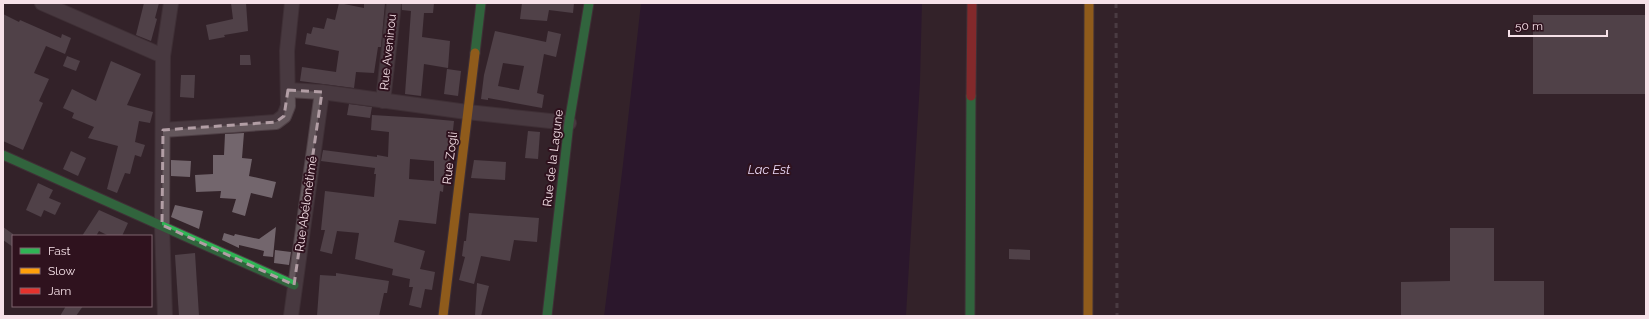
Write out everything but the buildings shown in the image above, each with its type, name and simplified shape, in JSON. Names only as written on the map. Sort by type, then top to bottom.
[{"type":"street","points":[[165,316],[162,225],[163,56],[171,3]]},
{"type":"street","points":[[163,130],[276,122],[284,116],[288,106],[287,69],[292,3]]},
{"type":"street","name":"Rue Aveninou","points":[[383,101],[394,3]]},
{"type":"street","name":"Rue Zogli","points":[[443,316],[481,3]]},
{"type":"street","name":"Rue de la Lagune","points":[[547,316],[569,123],[589,3]]},
{"type":"street","points":[[970,316],[972,3]]},
{"type":"street","points":[[1088,316],[1089,3]]},
{"type":"street","points":[[49,4],[163,56]]},
{"type":"street","points":[[288,90],[322,92],[467,112],[569,123]]},
{"type":"street","name":"Rue Abélonétimé","points":[[291,316],[294,284],[322,92]]},
{"type":"street","points":[[3,155],[294,284]]},
{"type":"highlighted area","points":[[288,90],[322,92],[294,285],[162,225],[163,130],[276,122],[284,116]]},
{"type":"water","name":"Lac Est","points":[[641,3],[922,3],[920,82],[906,316],[604,316]]},
{"type":"railway","points":[[1116,3],[1117,316]]},
{"type":"traffic: fast","points":[[475,53],[481,3]]},
{"type":"traffic: fast","points":[[547,316],[569,123],[589,3]]},
{"type":"traffic: fast","points":[[970,316],[971,96]]},
{"type":"traffic: fast","points":[[3,155],[294,285]]},
{"type":"traffic: slow","points":[[1088,316],[1089,3]]},
{"type":"traffic: slow","points":[[443,316],[475,53]]},
{"type":"traffic: jam","points":[[971,96],[972,3]]}]
